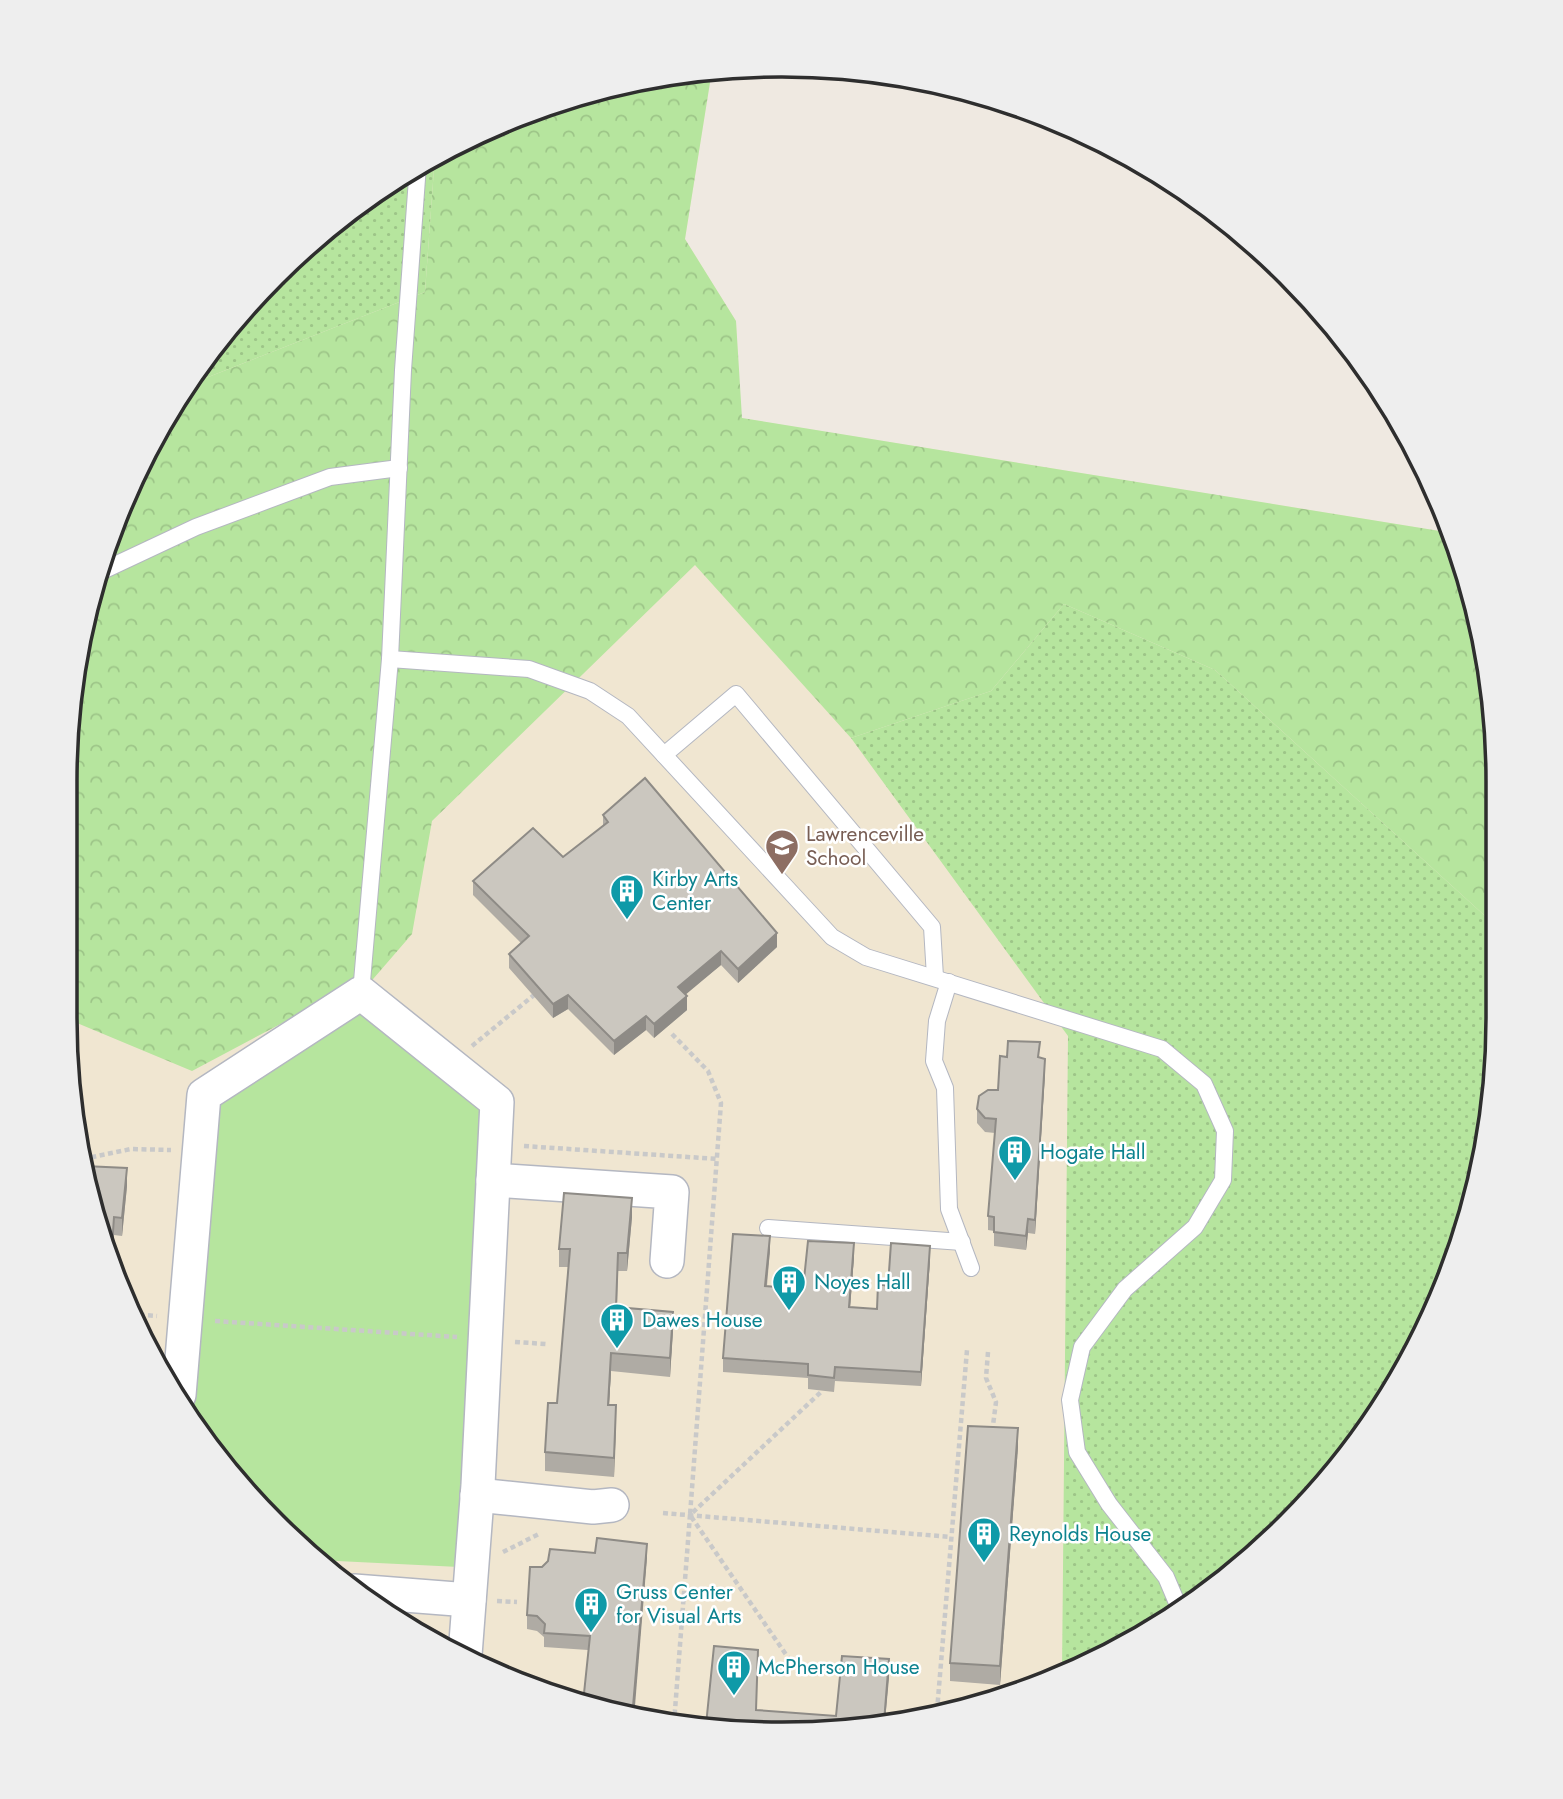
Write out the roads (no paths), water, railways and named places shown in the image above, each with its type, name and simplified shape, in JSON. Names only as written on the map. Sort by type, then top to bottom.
[{"type":"street","points":[[180,1384],[204,1095],[361,993],[496,1102],[477,1495],[466,1647]]},
{"type":"street","points":[[492,1180],[672,1192],[667,1261]]},
{"type":"street","points":[[477,1495],[593,1507],[612,1505]]},
{"type":"street","points":[[372,1590],[470,1584]]},
{"type":"lane","points":[[361,993],[390,659],[403,370],[417,179]]},
{"type":"lane","points":[[110,567],[196,527],[330,477],[399,468]]},
{"type":"lane","points":[[390,659],[529,669],[590,691],[628,716],[832,937],[866,957],[1161,1049],[1204,1084],[1225,1131],[1223,1180],[1195,1227],[1125,1289],[1082,1347],[1070,1400],[1077,1452],[1109,1504],[1166,1577],[1176,1601]]},
{"type":"lane","points":[[664,755],[736,694],[932,927],[942,979],[934,1061],[945,1088],[949,1209],[971,1268]]},
{"type":"lane","points":[[768,1228],[962,1242]]},
{"type":"place","name":"Lawrenceville School","points":[[782,876]]},
{"type":"place","name":"Kirby Arts Center","points":[[627,921]]},
{"type":"place","name":"Hogate Hall","points":[[1015,1182]]},
{"type":"place","name":"Noyes Hall","points":[[789,1312]]},
{"type":"place","name":"Dawes House","points":[[617,1350]]},
{"type":"place","name":"Reynolds House","points":[[984,1564]]},
{"type":"place","name":"Gruss Center for Visual Arts","points":[[591,1634]]},
{"type":"place","name":"McPherson House","points":[[734,1697]]}]
